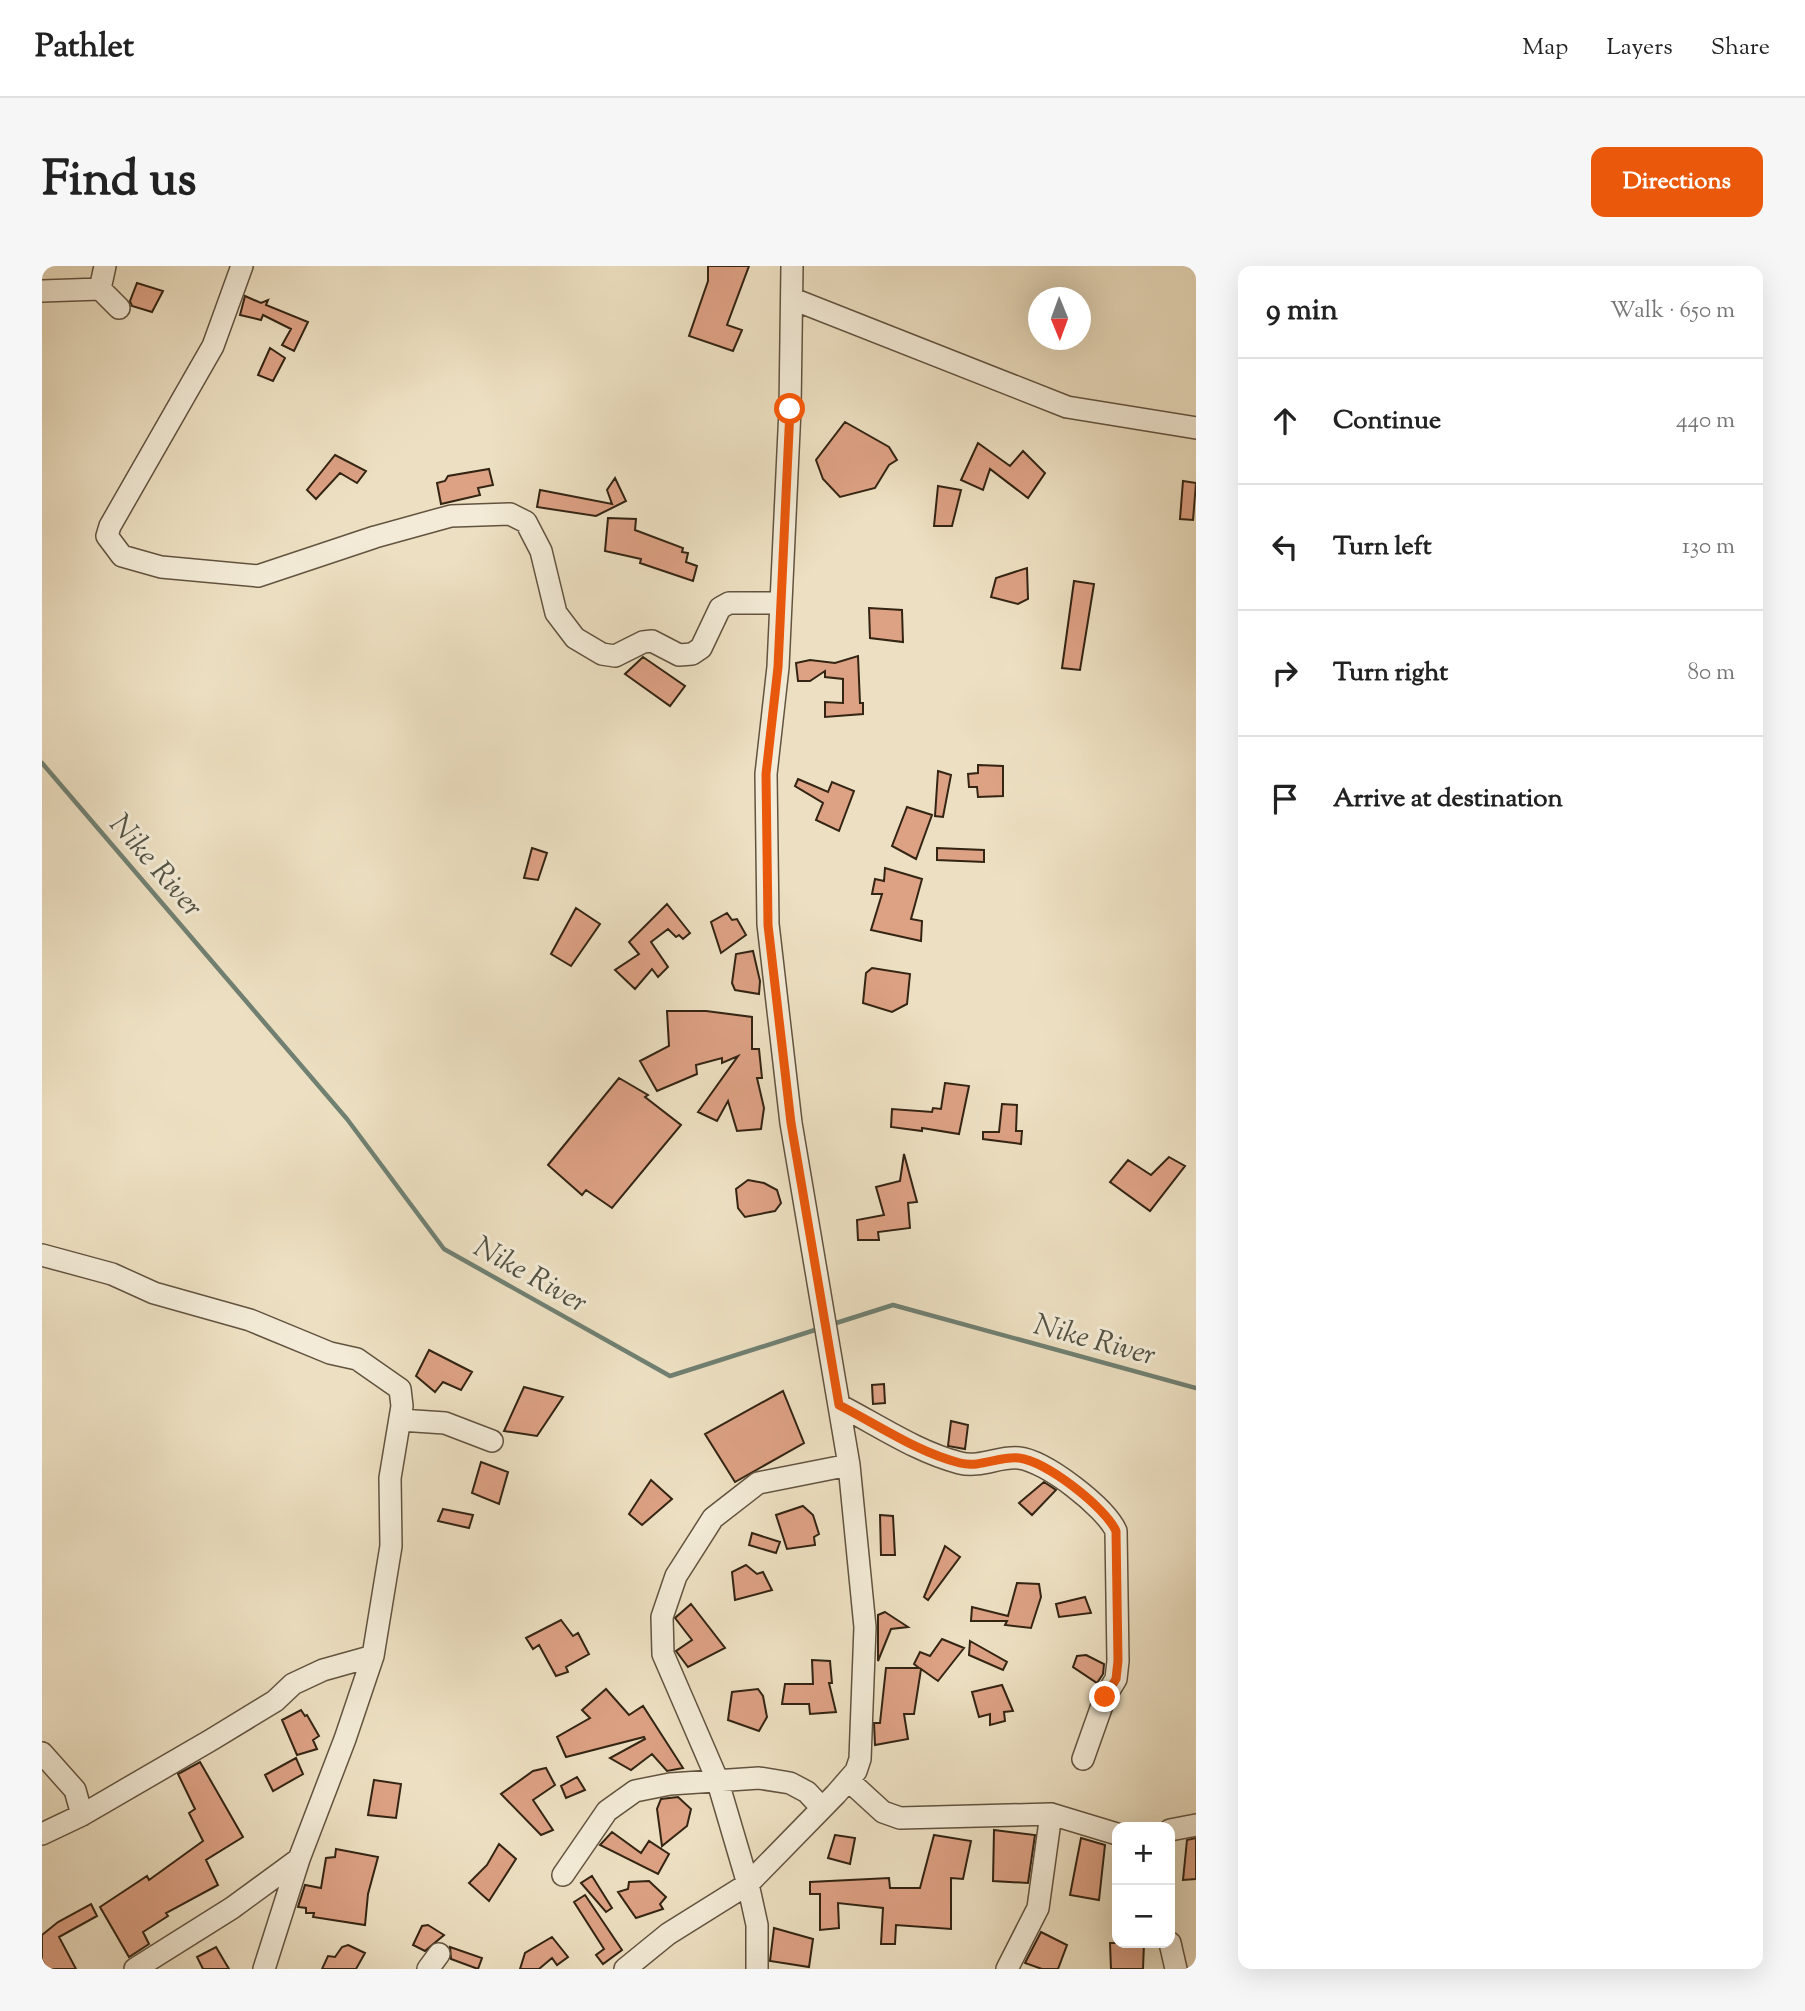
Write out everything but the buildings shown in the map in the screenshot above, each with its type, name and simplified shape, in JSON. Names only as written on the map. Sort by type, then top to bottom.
[{"type":"street","points":[[100,289],[105,266]]},
{"type":"street","points":[[242,266],[214,346],[110,526],[107,536],[121,556],[161,567],[258,576],[375,537],[451,516],[510,514],[526,522],[541,551],[556,613],[575,638],[601,654],[615,656],[643,642],[652,642],[679,655],[692,654],[701,648],[720,608],[729,603],[780,603]]},
{"type":"street","points":[[625,1969],[668,1934],[748,1884],[848,1780],[856,1771],[860,1759],[865,1627],[849,1465],[825,1309],[791,1123],[768,925],[766,774],[778,667],[793,299],[792,266]]},
{"type":"street","points":[[42,291],[100,289],[119,308]]},
{"type":"street","points":[[793,299],[1068,407],[1196,428]]},
{"type":"street","points":[[42,1255],[112,1274],[154,1293],[250,1320],[330,1353],[357,1359],[400,1389],[400,1420],[390,1478],[391,1546],[373,1656],[345,1739],[299,1859],[264,1969]]},
{"type":"street","points":[[839,1405],[931,1453],[962,1463],[983,1465],[1016,1457],[1027,1460],[1073,1486],[1110,1519],[1116,1531],[1116,1679],[1095,1721],[1083,1759]]},
{"type":"street","points":[[400,1420],[445,1423],[492,1441]]},
{"type":"street","points":[[757,1969],[757,1925],[748,1884],[717,1779],[663,1654],[662,1616],[676,1576],[713,1518],[758,1483],[849,1465]]},
{"type":"street","points":[[42,1834],[82,1815],[275,1701],[293,1684],[323,1670],[373,1656]]},
{"type":"street","points":[[42,1753],[75,1790],[82,1815]]},
{"type":"street","points":[[563,1875],[607,1811],[635,1791],[717,1779],[759,1778],[790,1783],[807,1792],[821,1808]]},
{"type":"street","points":[[848,1780],[883,1812],[900,1818],[1051,1814],[1112,1832]]},
{"type":"street","points":[[1007,1969],[1038,1908],[1051,1814]]},
{"type":"street","points":[[1175,1829],[1196,1825]]},
{"type":"street","points":[[135,1969],[198,1930],[299,1859]]},
{"type":"street","points":[[1171,1948],[1175,1969]]},
{"type":"waterway","name":"Nike River","points":[[42,763],[347,1119],[444,1249],[670,1376],[818,1329]]},
{"type":"waterway","name":"Nike River","points":[[833,1324],[893,1305],[1196,1388]]},
{"type":"route","points":[[790,409],[778,667],[766,774],[769,839],[768,925],[791,1123],[825,1309],[839,1405],[931,1453],[962,1463],[983,1465],[1016,1457],[1027,1460],[1073,1486],[1110,1519],[1116,1531],[1118,1661],[1116,1679],[1105,1697]]}]
